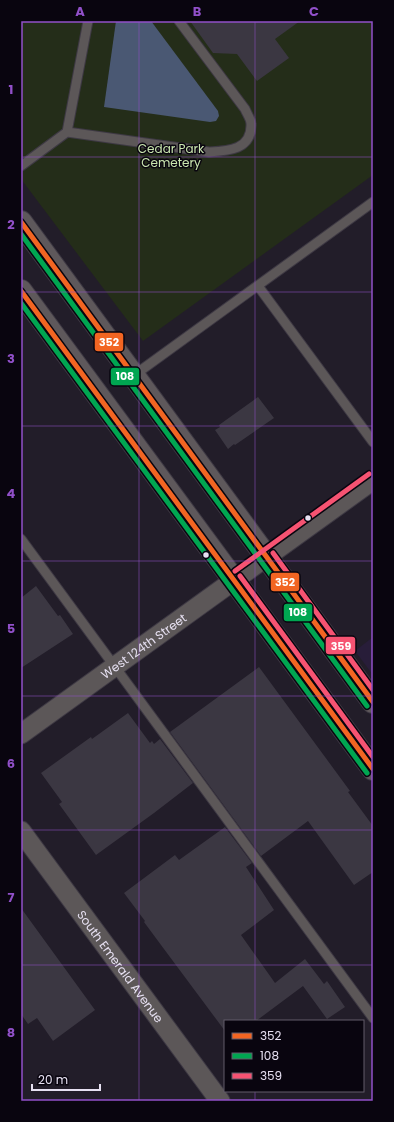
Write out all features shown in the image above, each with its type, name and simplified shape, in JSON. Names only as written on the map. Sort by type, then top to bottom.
[{"type":"main road","points":[[21,222],[373,702]]},
{"type":"main road","points":[[21,291],[373,769]]},
{"type":"street","name":"West 124th Street","points":[[21,734],[373,480]]},
{"type":"street","name":"South Emerald Avenue","points":[[21,831],[220,1101]]},
{"type":"lane","points":[[21,166],[67,132],[88,21]]},
{"type":"lane","points":[[67,132],[209,152],[223,152],[234,149],[245,143],[250,136],[251,123],[245,109],[179,21]]},
{"type":"lane","points":[[133,376],[373,202]]},
{"type":"lane","points":[[258,286],[373,442]]},
{"type":"lane","points":[[21,539],[373,1018]]},
{"type":"shaded area","points":[[373,637],[373,675],[355,651]]},
{"type":"green space","name":"Cedar Park Cemetery","points":[[21,21],[373,21],[373,175],[143,341],[21,179]]},
{"type":"water","points":[[116,21],[151,21],[218,111],[219,116],[216,121],[210,122],[104,107]]},
{"type":"building","points":[[190,21],[300,21],[275,39],[289,58],[257,81],[237,54],[213,53]]},
{"type":"building","points":[[258,397],[274,418],[228,449],[215,430],[220,427],[219,425]]},
{"type":"building","points":[[36,586],[58,616],[60,615],[73,634],[21,668],[21,598]]},
{"type":"building","points":[[259,667],[350,791],[348,792],[373,826],[373,872],[354,885],[308,821],[261,856],[170,732]]},
{"type":"building","points":[[128,713],[150,743],[152,741],[154,744],[160,739],[193,783],[96,855],[59,804],[62,802],[41,773],[91,737],[92,739]]},
{"type":"building","points":[[225,827],[252,863],[246,867],[274,910],[241,935],[275,983],[305,959],[324,984],[327,981],[345,1007],[327,1019],[303,986],[257,1020],[224,1020],[224,1030],[124,893],[175,855],[179,860]]},
{"type":"building","points":[[21,908],[95,1010],[53,1041],[37,1018],[28,1024],[21,1014]]},
{"type":"transit line","name":"352","points":[[21,222],[373,702]]},
{"type":"transit line","name":"108","points":[[21,234],[367,706]]},
{"type":"transit line","name":"352","points":[[21,291],[373,769]]},
{"type":"transit line","name":"108","points":[[21,303],[367,773]]},
{"type":"transit line","name":"359","points":[[235,571],[369,474]]},
{"type":"transit line","name":"359","points":[[273,553],[373,690]]},
{"type":"transit line","name":"359","points":[[240,576],[373,757]]}]
